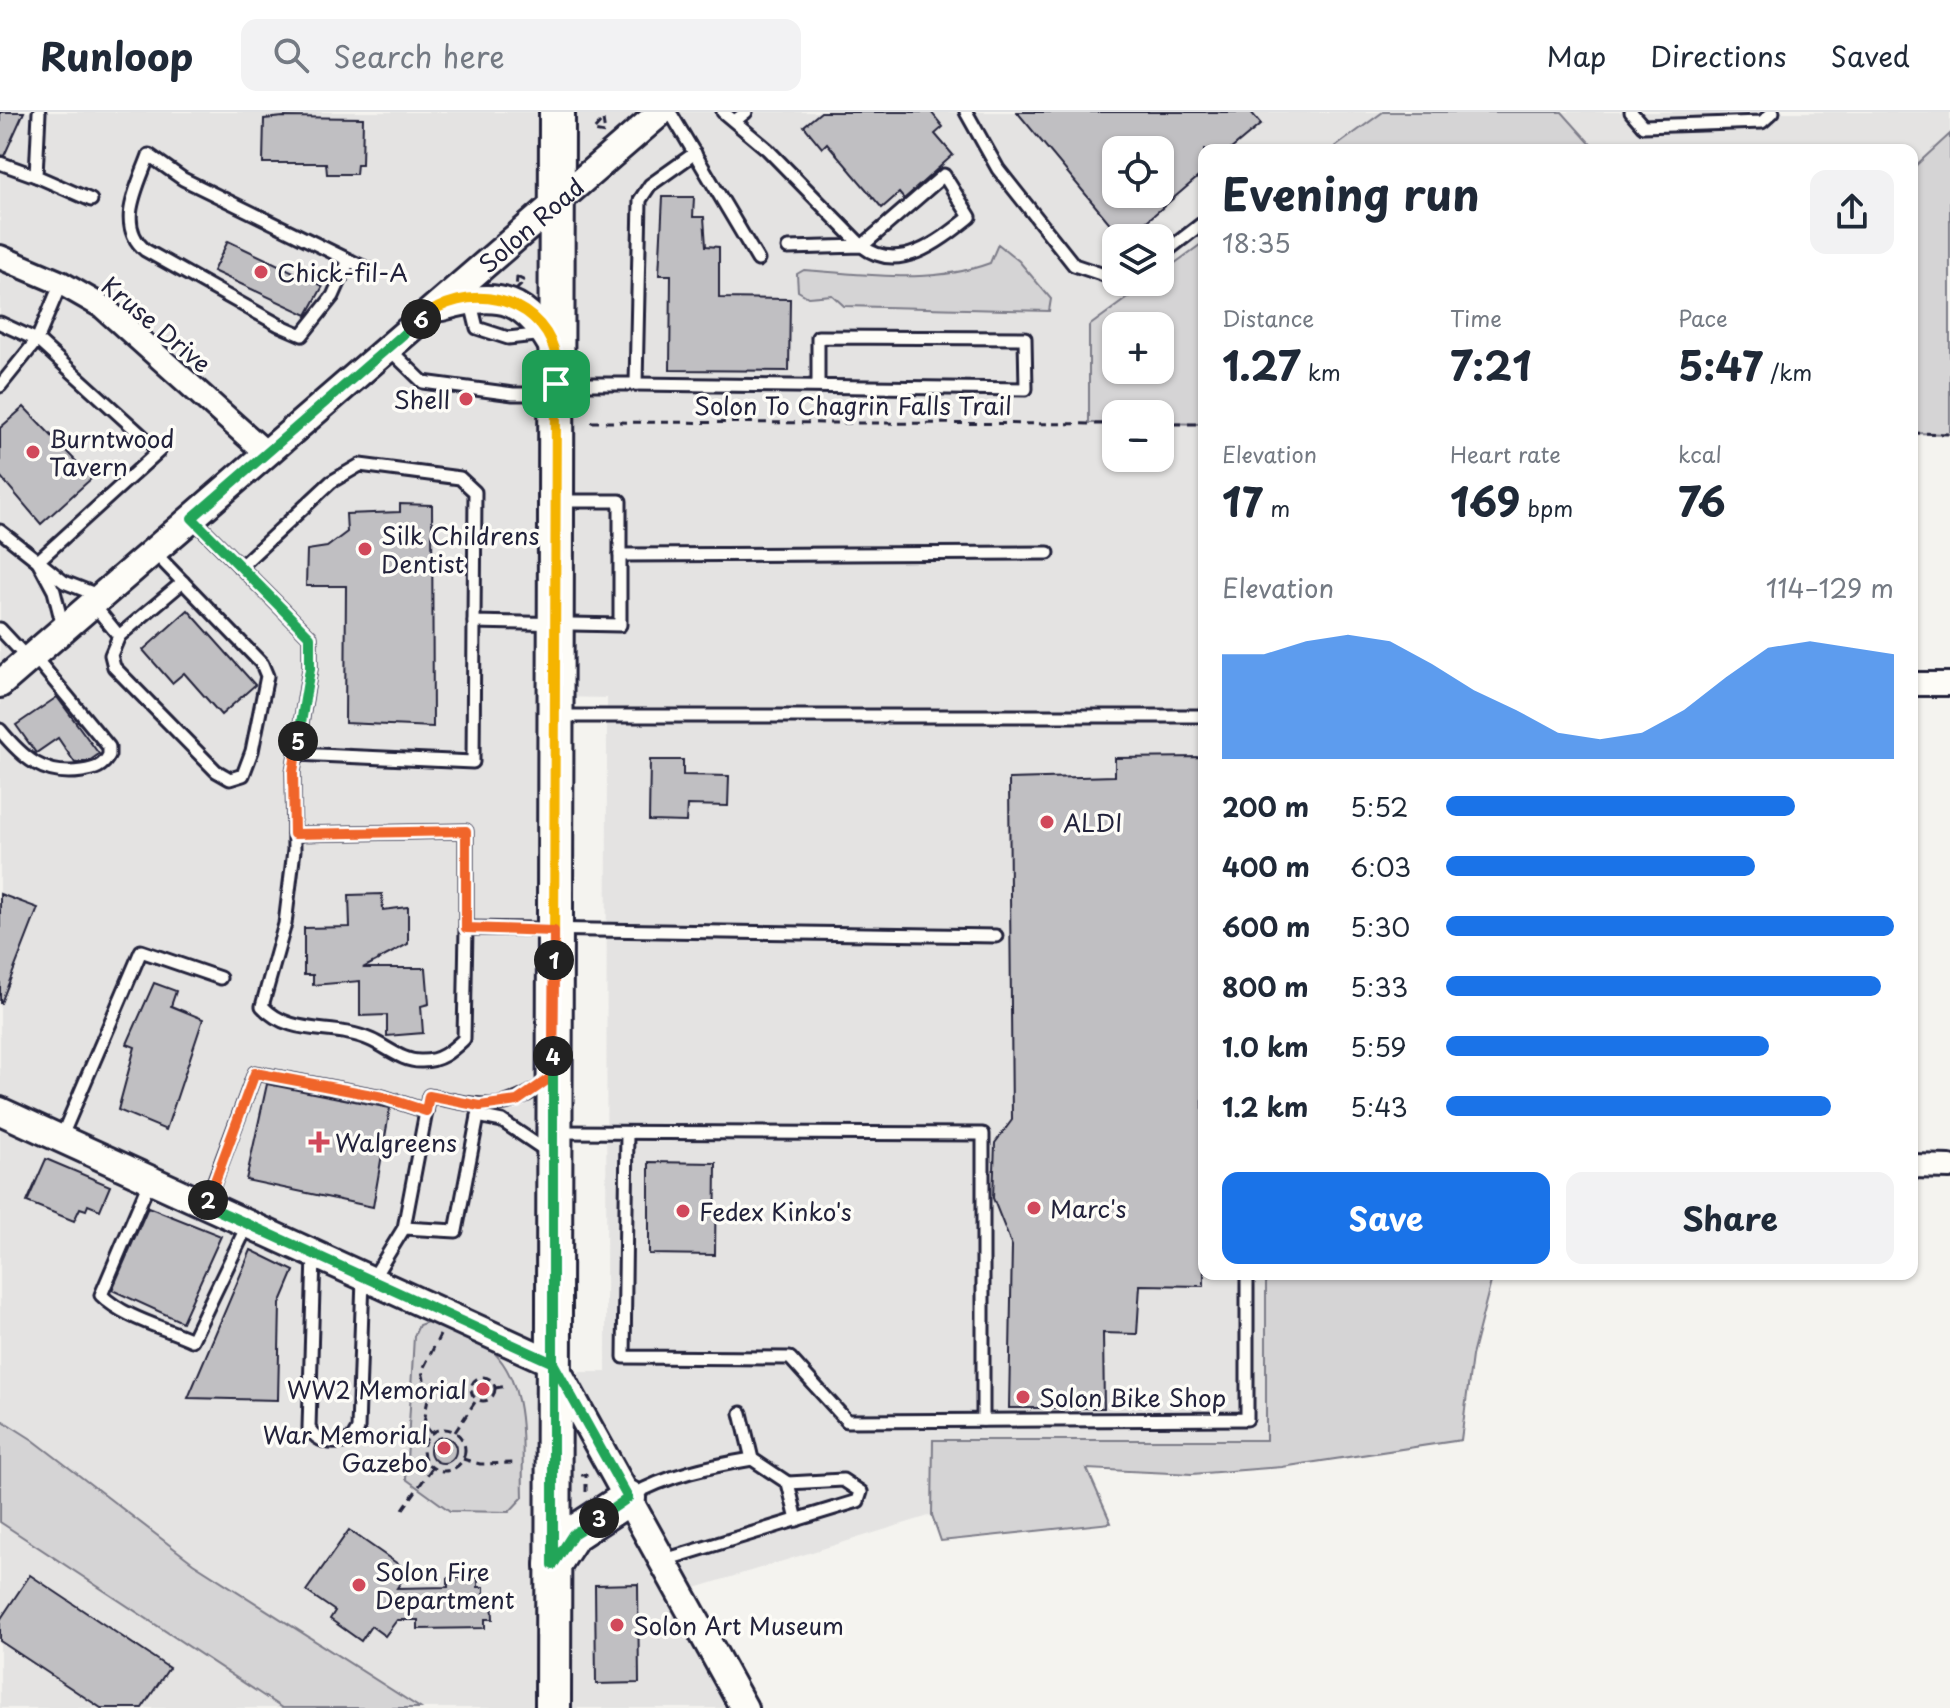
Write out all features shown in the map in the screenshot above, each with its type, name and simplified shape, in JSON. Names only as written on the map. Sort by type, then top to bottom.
[{"type":"main road","points":[[553,1708],[553,366],[557,112]]},
{"type":"main road","points":[[553,1565],[573,1534],[628,1498]]},
{"type":"street","name":"Solon Road","points":[[0,684],[661,112]]},
{"type":"street","name":"Kruse Drive","points":[[0,257],[61,283],[116,318],[266,453]]},
{"type":"street","points":[[430,311],[470,299],[501,299],[525,309],[553,366]]},
{"type":"street","points":[[1918,684],[1950,684]]},
{"type":"street","points":[[0,1111],[553,1363],[744,1708]]},
{"type":"street","points":[[1918,1166],[1950,1167]]},
{"type":"lane","points":[[36,176],[39,112]]},
{"type":"lane","points":[[670,112],[758,260]]},
{"type":"lane","points":[[723,112],[736,120],[862,246],[869,251],[901,258],[935,245],[970,217],[944,175],[862,246],[788,248]]},
{"type":"lane","points":[[736,120],[746,112]]},
{"type":"lane","points":[[966,112],[998,169],[1074,265],[1102,274]]},
{"type":"lane","points":[[1631,112],[1643,126],[1762,122],[1773,112]]},
{"type":"lane","points":[[636,384],[640,200],[650,185],[695,153]]},
{"type":"lane","points":[[349,260],[333,296],[302,335],[279,325],[145,250],[132,238],[128,222],[149,155],[183,179],[349,260],[369,270]]},
{"type":"lane","points":[[0,163],[91,200]]},
{"type":"lane","points":[[1174,245],[1198,227]]},
{"type":"lane","points":[[0,386],[37,340],[61,283]]},
{"type":"lane","points":[[0,323],[37,340],[159,451],[38,561]]},
{"type":"lane","points":[[388,348],[423,382],[513,394],[553,366],[636,384],[1026,389],[1025,338],[818,337],[818,386]]},
{"type":"lane","points":[[240,567],[331,482],[360,465],[460,478],[475,492],[473,762],[296,754]]},
{"type":"lane","points":[[474,622],[620,625],[620,501],[555,501]]},
{"type":"lane","points":[[192,518],[310,637],[310,669],[296,754],[294,834],[285,924],[262,1006],[276,1021],[369,1039],[395,1054],[420,1062],[444,1057],[464,1039],[466,831],[294,834]]},
{"type":"lane","points":[[0,531],[64,582],[97,600],[119,636]]},
{"type":"lane","points":[[153,551],[183,582],[262,664],[267,676],[252,751],[243,775],[230,779],[216,771],[114,667],[111,655],[119,636],[183,582]]},
{"type":"lane","points":[[620,555],[1048,553]]},
{"type":"lane","points":[[38,561],[54,591],[63,629]]},
{"type":"lane","points":[[0,629],[31,657],[109,747],[109,755],[97,768],[68,773],[40,768],[21,755],[0,730]]},
{"type":"lane","points":[[555,716],[1198,716]]},
{"type":"lane","points":[[466,928],[996,936]]},
{"type":"lane","points":[[60,1139],[141,951],[220,978]]},
{"type":"lane","points":[[206,1205],[255,1073],[383,1097],[426,1111]]},
{"type":"lane","points":[[479,1111],[521,1101],[553,1076]]},
{"type":"lane","points":[[314,1254],[309,1428],[315,1438],[329,1443],[351,1441],[358,1429],[367,1278],[404,1228],[429,1096],[479,1111],[553,1144],[627,1133],[983,1134],[983,1420]]},
{"type":"lane","points":[[404,1228],[456,1231],[479,1111]]},
{"type":"lane","points":[[627,1133],[624,1357],[790,1358],[847,1421],[1247,1419],[1247,1280]]},
{"type":"lane","points":[[150,1179],[101,1295],[110,1304],[192,1340],[248,1224]]},
{"type":"lane","points":[[661,1561],[858,1501],[861,1492],[843,1480],[788,1483],[752,1459],[741,1413]]},
{"type":"lane","points":[[628,1498],[648,1486],[714,1466],[752,1459]]},
{"type":"lane","points":[[788,1483],[797,1520]]},
{"type":"path","name":"Solon To Chagrin Falls Trail","points":[[591,422],[1102,424]]},
{"type":"path","points":[[1174,424],[1198,424]]},
{"type":"path","points":[[1918,433],[1950,434]]},
{"type":"path","points":[[431,1433],[424,1424],[428,1397],[422,1371],[441,1332]]},
{"type":"path","points":[[477,1399],[471,1390],[478,1378],[490,1379],[495,1388]]},
{"type":"path","points":[[495,1388],[508,1386]]},
{"type":"path","points":[[477,1399],[488,1400],[495,1388]]},
{"type":"path","points":[[455,1432],[477,1399]]},
{"type":"path","points":[[441,1429],[455,1432],[464,1443],[463,1459],[449,1471],[432,1468],[425,1460],[422,1447],[431,1433],[441,1429]]},
{"type":"path","points":[[463,1459],[480,1464],[515,1463]]},
{"type":"path","points":[[403,1509],[432,1468]]},
{"type":"path","points":[[579,1475],[586,1475],[586,1503]]},
{"type":"shaded area","points":[[0,112],[1383,112],[1339,144],[1198,144],[1198,246],[1174,264],[1174,224],[1102,224],[1102,296],[1130,296],[1108,312],[1102,312],[1102,316],[1089,326],[1089,422],[1102,422],[1102,472],[1174,472],[1174,423],[1198,424],[1198,1280],[1265,1280],[1267,1440],[934,1440],[932,1515],[679,1593],[744,1708],[0,1708]],"holes":[[[555,697],[607,698],[606,1372],[553,1372]]]},
{"type":"shaded area","points":[[1383,112],[1562,112],[1591,144],[1339,144]]},
{"type":"shaded area","points":[[1562,112],[1950,112],[1950,134],[1918,163],[1918,144],[1591,144]]},
{"type":"shaded area","points":[[1950,134],[1950,434],[1918,433],[1918,163]]},
{"type":"shaded area","points":[[998,244],[1019,261],[1051,299],[1049,311],[844,306],[832,295],[808,297],[798,291],[797,274],[804,270],[898,276],[945,274],[990,263]]},
{"type":"shaded area","points":[[1198,246],[1198,424],[1174,423],[1174,400],[1102,400],[1102,423],[1089,423],[1089,326],[1102,316],[1102,384],[1174,384],[1174,312],[1108,312],[1130,296],[1174,296],[1174,264]]},
{"type":"shaded area","points":[[1266,1280],[1491,1280],[1472,1356],[1461,1440],[1282,1467],[1192,1474],[1087,1469],[1111,1523],[941,1541],[932,1515],[933,1440],[1266,1440]]},
{"type":"shaded area","points":[[430,1321],[487,1346],[511,1378],[521,1416],[523,1497],[509,1512],[450,1511],[406,1479],[414,1336],[419,1325]]},
{"type":"shaded area","points":[[0,1419],[33,1440],[193,1563],[420,1708],[282,1708],[0,1522]]},
{"type":"building","points":[[0,112],[24,112],[4,156],[0,155]]},
{"type":"building","points":[[821,112],[931,112],[943,127],[935,134],[953,155],[904,199],[899,193],[882,208],[827,143],[822,148],[804,126]]},
{"type":"building","points":[[1017,112],[1251,112],[1261,124],[1237,144],[1198,144],[1198,177],[1174,198],[1174,136],[1102,136],[1102,208],[1162,208],[1143,224],[1110,224]]},
{"type":"building","points":[[363,118],[362,164],[357,164],[356,174],[327,174],[326,163],[263,163],[264,119]]},
{"type":"building","points":[[663,197],[694,197],[693,217],[704,217],[706,246],[719,247],[719,298],[790,299],[789,371],[670,370],[671,275],[659,275]]},
{"type":"building","points":[[228,241],[323,286],[307,315],[213,271]]},
{"type":"building","name":"Burntwood Tavern","points":[[24,407],[92,478],[41,524],[0,476],[0,428]]},
{"type":"building","points":[[400,504],[432,505],[433,727],[345,723],[346,586],[306,586],[307,550],[327,547],[347,532],[346,514],[400,512]]},
{"type":"building","points":[[188,610],[255,685],[221,715],[184,673],[172,683],[143,650]]},
{"type":"building","points":[[57,697],[99,754],[89,761],[75,763],[58,738],[36,753],[16,725]]},
{"type":"building","points":[[1198,757],[1198,1280],[1204,1280],[1204,1286],[1140,1285],[1137,1334],[1103,1333],[1104,1408],[1009,1408],[1012,1246],[993,1198],[995,1143],[1012,1120],[1009,779],[1115,776],[1115,758]]},
{"type":"building","points":[[650,760],[683,760],[683,775],[729,776],[728,806],[687,805],[686,822],[649,821]]},
{"type":"building","points":[[0,894],[38,908],[1,1003],[0,1003]]},
{"type":"building","points":[[382,894],[383,910],[408,907],[408,944],[363,968],[426,968],[429,1004],[421,1006],[423,1033],[387,1036],[387,1015],[360,1016],[360,981],[313,985],[313,975],[304,975],[304,928],[350,927],[349,895]]},
{"type":"building","points":[[154,983],[176,991],[171,1006],[203,1019],[166,1130],[118,1110],[135,1047],[127,1044]]},
{"type":"building","name":"Walgreens","points":[[267,1084],[390,1108],[373,1207],[246,1180]]},
{"type":"building","points":[[46,1159],[110,1186],[100,1210],[88,1205],[86,1210],[80,1208],[74,1221],[27,1202]]},
{"type":"building","points":[[649,1162],[716,1163],[715,1255],[649,1254]]},
{"type":"building","points":[[148,1207],[221,1236],[182,1322],[112,1290]]},
{"type":"building","points":[[251,1250],[294,1271],[280,1304],[278,1400],[188,1398]]},
{"type":"building","points":[[443,1437],[452,1441],[456,1450],[452,1459],[443,1463],[434,1459],[430,1450],[434,1441]]},
{"type":"building","name":"Solon Fire Department","points":[[349,1530],[408,1571],[397,1588],[448,1587],[448,1578],[478,1578],[478,1587],[484,1587],[484,1595],[492,1595],[493,1619],[485,1619],[485,1628],[418,1629],[418,1620],[397,1620],[385,1636],[371,1626],[361,1641],[330,1619],[335,1611],[306,1591]]},
{"type":"building","points":[[30,1575],[169,1668],[142,1708],[101,1708],[0,1641],[0,1620]]},
{"type":"building","name":"Solon Art Museum","points":[[638,1584],[639,1683],[596,1684],[595,1585]]},
{"type":"place","name":"Chick-fil-A","points":[[261,272]]},
{"type":"place","name":"Shell","points":[[466,399]]},
{"type":"place","name":"Burntwood Tavern","points":[[33,452]]},
{"type":"place","name":"Silk Childrens Dentist","points":[[365,549]]},
{"type":"place","name":"ALDI","points":[[1047,822]]},
{"type":"place","name":"Walgreens","points":[[319,1142]]},
{"type":"place","name":"Marc's","points":[[1034,1208]]},
{"type":"place","name":"Fedex Kinko's","points":[[683,1211]]},
{"type":"place","name":"WW2 Memorial","points":[[483,1389]]},
{"type":"place","name":"Solon Bike Shop","points":[[1023,1397]]},
{"type":"place","name":"War Memorial Gazebo","points":[[444,1448]]},
{"type":"place","name":"Solon Fire Department","points":[[359,1585]]},
{"type":"place","name":"Solon Art Museum","points":[[617,1625]]},
{"type":"route","points":[[556,384],[554,931],[553,1076],[521,1101],[480,1106],[429,1096],[426,1111],[405,1107],[383,1097],[255,1073],[206,1205],[553,1363],[628,1498],[573,1534],[553,1565],[553,1363],[553,1223],[554,931],[466,928],[466,831],[294,834],[293,772],[310,669],[310,637],[192,518],[430,311],[476,297],[501,299],[525,309],[543,328],[556,353],[556,384]]}]
